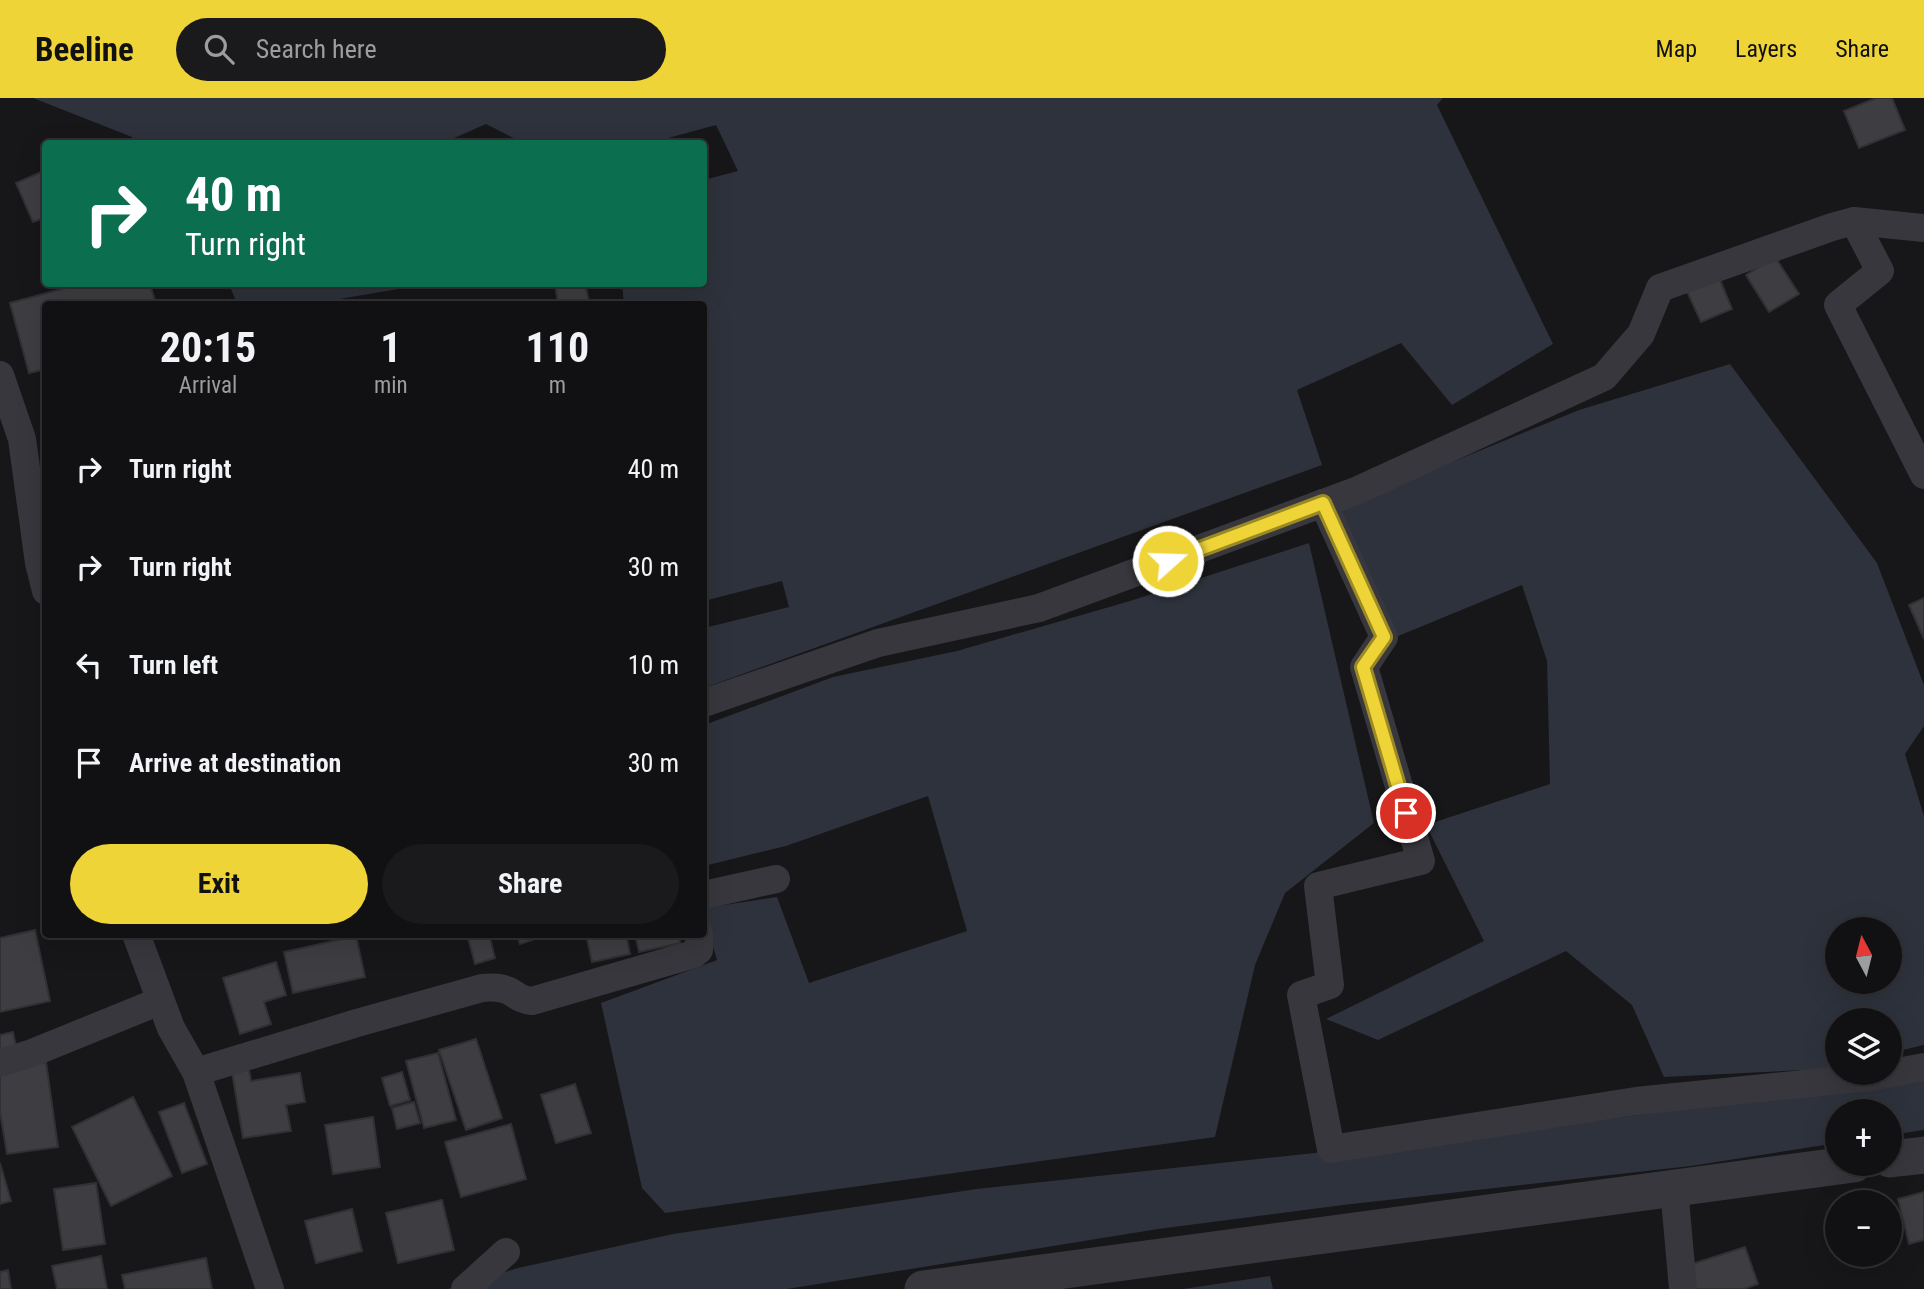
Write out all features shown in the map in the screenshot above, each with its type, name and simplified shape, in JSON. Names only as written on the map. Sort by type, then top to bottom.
[{"type":"street","points":[[1854,221],[1880,271],[1838,305],[1924,475]]},
{"type":"street","points":[[707,703],[878,643],[1039,608],[1356,491],[1604,377],[1641,334],[1660,288],[1854,221],[1924,228]]},
{"type":"street","points":[[0,375],[22,439],[42,577]]},
{"type":"street","points":[[1323,503],[1384,637],[1363,667],[1421,861],[1318,886],[1330,985],[1301,995],[1331,1149],[1636,1101],[1871,1077],[1924,1067]]},
{"type":"street","points":[[707,894],[776,879]]},
{"type":"street","points":[[137,938],[171,1028],[196,1072],[270,1289]]},
{"type":"street","points":[[196,1072],[482,988],[496,987],[509,991],[522,1000],[532,1001],[695,954],[699,950],[699,938]]},
{"type":"street","points":[[0,1063],[32,1053],[160,1001]]},
{"type":"street","points":[[1902,1157],[1924,1154]]},
{"type":"street","points":[[923,1289],[975,1285],[1825,1168]]},
{"type":"street","points":[[1674,1188],[1683,1289]]},
{"type":"street","points":[[465,1289],[506,1252]]},
{"type":"shaded area","points":[[33,98],[1443,98],[1437,105],[1553,344],[1452,405],[1401,343],[1297,390],[1322,465],[707,687],[707,627],[789,607],[782,581],[707,600],[707,301],[624,301],[622,287],[707,287],[707,179],[738,171],[716,125],[661,140],[517,140],[486,124],[450,140],[132,140],[132,137]]},
{"type":"shaded area","points":[[230,287],[410,287],[328,301],[236,301]]},
{"type":"shaded area","points":[[1730,364],[1877,563],[1924,685],[1924,726],[1905,754],[1924,816],[1924,1045],[1902,1050],[1902,1008],[1825,1008],[1825,1068],[1664,1077],[1632,1005],[1566,951],[1378,1040],[1326,1019],[1484,941],[1426,825],[1550,784],[1547,661],[1522,585],[1391,639],[1335,510],[1579,410]]},
{"type":"shaded area","points":[[1309,543],[1374,823],[1285,893],[1255,965],[1215,1137],[665,1213],[642,1188],[601,1003],[717,960],[707,926],[707,908],[777,897],[809,983],[967,931],[928,796],[786,846],[707,865],[707,724],[833,677],[957,651],[1130,601]]},
{"type":"shaded area","points":[[1924,1080],[1924,1130],[1902,1133],[1902,1099],[1825,1099],[1825,1145],[1691,1166],[1343,1205],[1158,1229],[787,1289],[448,1289],[518,1268],[673,1234],[977,1189],[1520,1131],[1770,1097],[1879,1085],[1902,1085],[1902,1082]]},
{"type":"shaded area","points":[[1270,1276],[1273,1289],[1183,1289]]},
{"type":"building","points":[[1876,98],[1892,98],[1905,130],[1859,148],[1844,111]]},
{"type":"building","points":[[42,172],[42,219],[33,222],[16,183]]},
{"type":"building","points":[[1775,257],[1799,294],[1769,312],[1746,275]]},
{"type":"building","points":[[1718,275],[1732,309],[1701,322],[1686,289]]},
{"type":"building","points":[[69,287],[151,287],[155,301],[42,301],[42,370],[29,373],[10,303]]},
{"type":"building","points":[[555,287],[586,287],[589,301],[558,301]]},
{"type":"building","points":[[1924,598],[1924,639],[1909,605]]},
{"type":"building","points":[[35,930],[50,1001],[0,1012],[0,938]]},
{"type":"building","points":[[356,938],[365,977],[293,993],[284,952]]},
{"type":"building","points":[[468,938],[490,938],[495,958],[475,964]]},
{"type":"building","points":[[518,938],[538,938],[520,944]]},
{"type":"building","points":[[587,938],[627,938],[630,954],[592,962]]},
{"type":"building","points":[[636,938],[679,938],[680,943],[639,952]]},
{"type":"building","points":[[276,962],[286,995],[264,1002],[271,1024],[240,1034],[223,978]]},
{"type":"building","points":[[13,1032],[16,1047],[0,1050],[0,1035]]},
{"type":"building","points":[[476,1039],[502,1118],[466,1130],[439,1050]]},
{"type":"building","points":[[438,1053],[456,1120],[424,1128],[406,1061]]},
{"type":"building","points":[[46,1062],[58,1147],[7,1154],[0,1112],[0,1069]]},
{"type":"building","points":[[249,1070],[251,1081],[300,1073],[305,1102],[286,1105],[291,1131],[243,1138],[232,1072]]},
{"type":"building","points":[[402,1072],[410,1100],[390,1106],[382,1078]]},
{"type":"building","points":[[575,1084],[591,1133],[556,1143],[541,1095]]},
{"type":"building","points":[[133,1097],[172,1176],[111,1206],[72,1127]]},
{"type":"building","points":[[414,1102],[420,1123],[397,1129],[392,1108]]},
{"type":"building","points":[[184,1103],[207,1164],[182,1173],[159,1112]]},
{"type":"building","points":[[373,1117],[380,1167],[333,1174],[325,1125]]},
{"type":"building","points":[[511,1124],[526,1179],[461,1197],[445,1142]]},
{"type":"building","points":[[0,1163],[11,1201],[0,1204]]},
{"type":"building","points":[[96,1183],[105,1244],[63,1250],[54,1189]]},
{"type":"building","points":[[1924,1192],[1924,1240],[1909,1244],[1902,1215],[1902,1198]]},
{"type":"building","points":[[442,1200],[454,1250],[398,1263],[386,1213]]},
{"type":"building","points":[[352,1209],[362,1251],[316,1263],[305,1221]]},
{"type":"building","points":[[1745,1247],[1758,1284],[1744,1289],[1694,1289],[1686,1266]]},
{"type":"building","points":[[101,1256],[107,1289],[57,1289],[52,1266]]},
{"type":"building","points":[[206,1258],[212,1289],[125,1289],[122,1275]]},
{"type":"building","points":[[8,1270],[11,1289],[0,1289],[0,1272]]},
{"type":"route","points":[[1168,561],[1323,503],[1384,637],[1363,667],[1406,813]]}]
